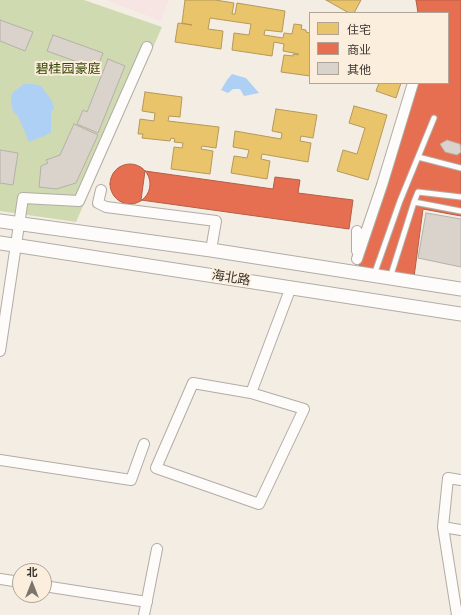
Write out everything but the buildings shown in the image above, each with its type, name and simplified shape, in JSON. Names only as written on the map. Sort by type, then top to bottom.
[{"type":"street","points":[[0,351],[23,198],[79,201],[147,47]]},
{"type":"street","points":[[353,272],[413,84]]},
{"type":"street","points":[[101,190],[98,203],[106,207],[216,221],[211,250]]},
{"type":"street","name":"海北路","points":[[0,221],[211,250],[389,279],[461,289]]},
{"type":"street","points":[[357,231],[357,259]]},
{"type":"street","name":"海北路","points":[[0,243],[461,314]]},
{"type":"street","points":[[251,393],[290,287]]},
{"type":"street","points":[[193,383],[251,393],[304,410],[259,504],[156,468],[193,383]]},
{"type":"street","points":[[0,460],[131,480],[144,444]]},
{"type":"street","points":[[457,615],[444,527],[448,478],[461,480]]},
{"type":"street","points":[[444,527],[461,530]]},
{"type":"street","points":[[144,615],[157,549]]},
{"type":"street","points":[[0,579],[12,581]]},
{"type":"street","points":[[52,587],[146,602]]},
{"type":"lane","points":[[374,276],[400,202],[434,118]]},
{"type":"lane","points":[[418,157],[461,168]]},
{"type":"lane","points":[[389,279],[418,192],[461,197]]},
{"type":"lane","points":[[414,202],[461,211]]},
{"type":"shaded area","points":[[106,0],[169,0],[161,21]]},
{"type":"green space","name":"碧桂园豪庭","points":[[0,0],[84,0],[162,27],[76,222],[0,211]]},
{"type":"water","points":[[232,74],[246,78],[259,93],[244,96],[240,89],[233,89],[228,93],[221,90]]},
{"type":"water","points":[[24,84],[41,86],[52,101],[54,108],[51,113],[51,133],[29,142],[18,116],[13,111],[11,102],[12,93]]}]
